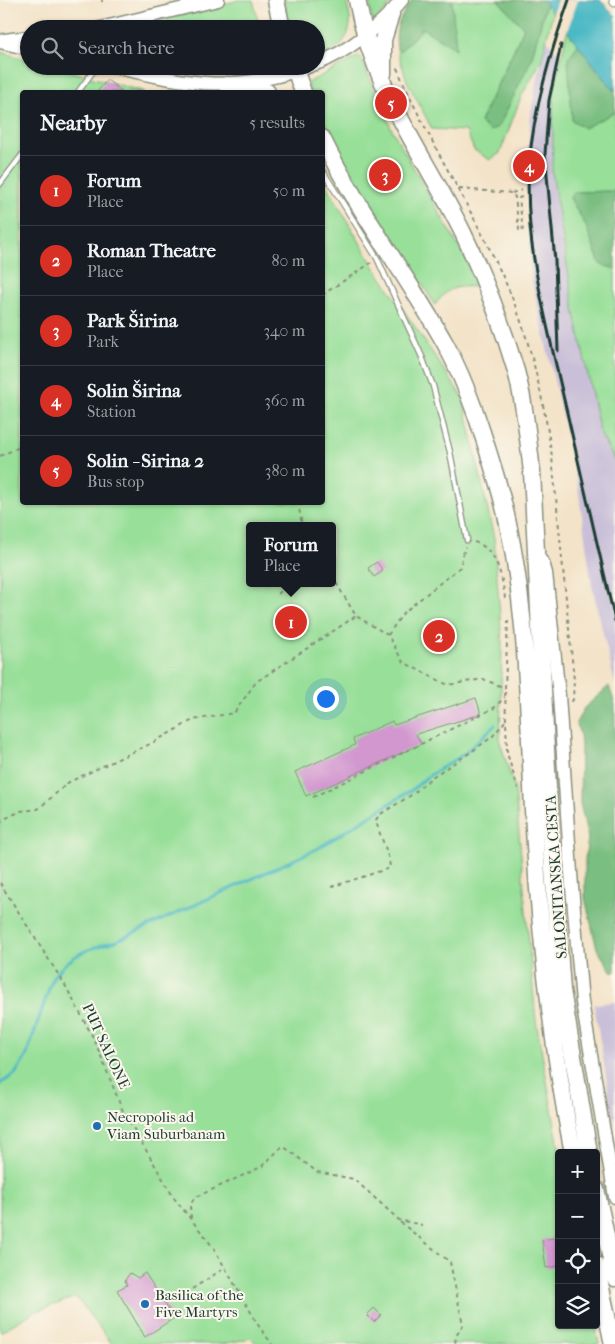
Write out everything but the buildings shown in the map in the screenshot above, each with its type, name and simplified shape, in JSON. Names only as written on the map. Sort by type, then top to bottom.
[{"type":"highway","points":[[276,0],[280,20]]},
{"type":"highway","points":[[357,0],[363,35],[384,88],[462,232],[483,279],[516,372],[528,437],[550,828],[562,990],[588,1149]]},
{"type":"highway","points":[[384,88],[383,40],[391,14]]},
{"type":"highway","points":[[301,75],[302,90]]},
{"type":"highway","points":[[219,87],[248,90]]},
{"type":"highway","points":[[325,143],[446,345],[466,388],[499,487],[512,542],[523,632],[534,833],[547,999],[558,1076],[572,1149]]},
{"type":"highway","points":[[597,1194],[615,1278]]},
{"type":"highway","points":[[600,1284],[613,1344]]},
{"type":"main road","points":[[134,20],[218,0]]},
{"type":"main road","points":[[325,61],[332,58],[391,14],[402,0]]},
{"type":"main road","points":[[0,41],[20,38]]},
{"type":"main road","points":[[0,41],[20,47]]},
{"type":"main road","points":[[149,75],[219,87],[278,75]]},
{"type":"main road","name":"SALONITANSKA CESTA","points":[[536,556],[543,563],[546,573],[561,715],[572,887],[582,1002],[615,1197]]},
{"type":"lane","points":[[79,90],[90,75]]},
{"type":"lane","points":[[0,184],[20,158]]},
{"type":"lane","points":[[325,175],[377,258],[422,357],[433,386],[450,452],[467,540]]},
{"type":"path","points":[[416,118],[423,120]]},
{"type":"path","points":[[458,188],[512,193],[522,190]]},
{"type":"path","points":[[512,193],[515,197],[519,230],[523,231],[519,198],[522,198]]},
{"type":"path","points":[[325,293],[377,258]]},
{"type":"path","points":[[0,456],[20,447]]},
{"type":"path","points":[[299,505],[301,522]]},
{"type":"path","points":[[388,634],[403,613],[460,567],[467,540]]},
{"type":"path","points":[[336,583],[356,616],[388,634],[403,662],[448,685],[483,679],[505,688]]},
{"type":"path","points":[[278,594],[285,587]]},
{"type":"path","points":[[0,824],[2,820],[21,811],[38,809],[70,782],[152,743],[193,720],[234,713],[256,682],[356,616]]},
{"type":"path","points":[[313,797],[494,708],[506,696]]},
{"type":"path","points":[[332,887],[390,868],[390,859],[378,830],[376,820],[379,815],[413,794],[432,777],[492,737],[506,720]]},
{"type":"path","name":"PUT SALONE","points":[[0,883],[65,985],[94,1039],[122,1109],[174,1198],[191,1218],[226,1267],[260,1328],[272,1344]]},
{"type":"path","points":[[191,1218],[190,1206],[194,1198],[261,1167],[283,1146],[316,1172],[354,1179],[399,1220],[450,1262],[463,1325],[456,1336],[455,1344]]},
{"type":"path","points":[[399,1220],[422,1225]]},
{"type":"path","points":[[172,1302],[226,1267]]},
{"type":"shaded area","points":[[546,38],[560,57],[554,92],[552,172],[562,242],[600,433],[615,462],[615,684],[592,586],[578,487],[532,281],[526,176],[531,112]]},
{"type":"shaded area","points":[[615,1002],[615,1130],[594,1004]]},
{"type":"green space","points":[[239,0],[253,0],[258,20],[162,20]]},
{"type":"green space","points":[[284,0],[346,0],[350,23],[347,35],[343,41],[334,50],[325,55],[325,20],[288,20]]},
{"type":"green space","points":[[369,0],[394,0],[376,20],[372,20]]},
{"type":"green space","points":[[412,0],[452,0],[456,49],[422,28],[398,53],[396,37],[398,25]]},
{"type":"green space","points":[[452,0],[498,0],[524,28],[480,122],[531,60],[546,4],[553,13],[541,61],[521,97],[500,153],[490,160],[474,150],[466,131],[432,129],[407,81],[398,53]]},
{"type":"green space","points":[[498,0],[542,0],[546,4],[531,60],[499,126],[490,131],[480,122],[524,28]]},
{"type":"green space","points":[[567,31],[578,45],[568,58],[604,117],[615,112],[615,191],[574,192],[570,198],[586,226],[600,263],[615,269],[615,462],[600,433],[575,314],[552,172],[554,92]]},
{"type":"green space","points":[[578,45],[615,91],[615,112],[584,128],[572,120],[568,58]]},
{"type":"green space","points":[[0,52],[20,58],[20,75],[83,75],[138,90],[20,90],[20,505],[325,505],[325,183],[375,268],[463,398],[494,538],[502,643],[500,742],[515,790],[536,1021],[559,1149],[555,1149],[555,1329],[596,1329],[599,1344],[257,1344],[251,1338],[224,1344],[112,1344],[76,1297],[34,1312],[0,1332]]},
{"type":"green space","points":[[360,56],[392,130],[468,263],[477,287],[463,287],[448,291],[435,305],[331,139],[325,124],[325,90],[310,90],[307,83]]},
{"type":"green space","points":[[615,191],[615,269],[600,264],[586,226],[570,198],[574,192]]},
{"type":"green space","points":[[609,686],[615,705],[615,972],[612,972],[597,949],[585,898],[585,859],[588,838],[580,803],[581,746],[576,723],[584,708]]},
{"type":"water","points":[[542,0],[600,0],[615,15],[615,91]]},
{"type":"pier","points":[[557,0],[578,0],[566,34],[552,16]]},
{"type":"waterway","points":[[0,1084],[15,1074],[26,1057],[53,977],[67,962],[81,953],[116,941],[317,849],[413,789],[427,777],[464,754],[495,725]]},
{"type":"railway","points":[[569,0],[549,61],[531,144],[528,192],[529,219],[541,299],[615,621]]},
{"type":"railway","points":[[558,351],[555,261],[545,154],[549,100],[561,45]]},
{"type":"place","name":"Solin - Sirina 2","points":[[391,103]]},
{"type":"place","name":"Solin Širina","points":[[529,166]]},
{"type":"place","name":"Park Širina","points":[[385,175]]},
{"type":"place","name":"Forum","points":[[291,622]]},
{"type":"place","name":"Roman Theatre","points":[[439,636]]},
{"type":"place","name":"Necropolis ad Viam Suburbanam","points":[[97,1126]]},
{"type":"place","name":"Basilica of the Five Martyrs","points":[[145,1304]]}]
